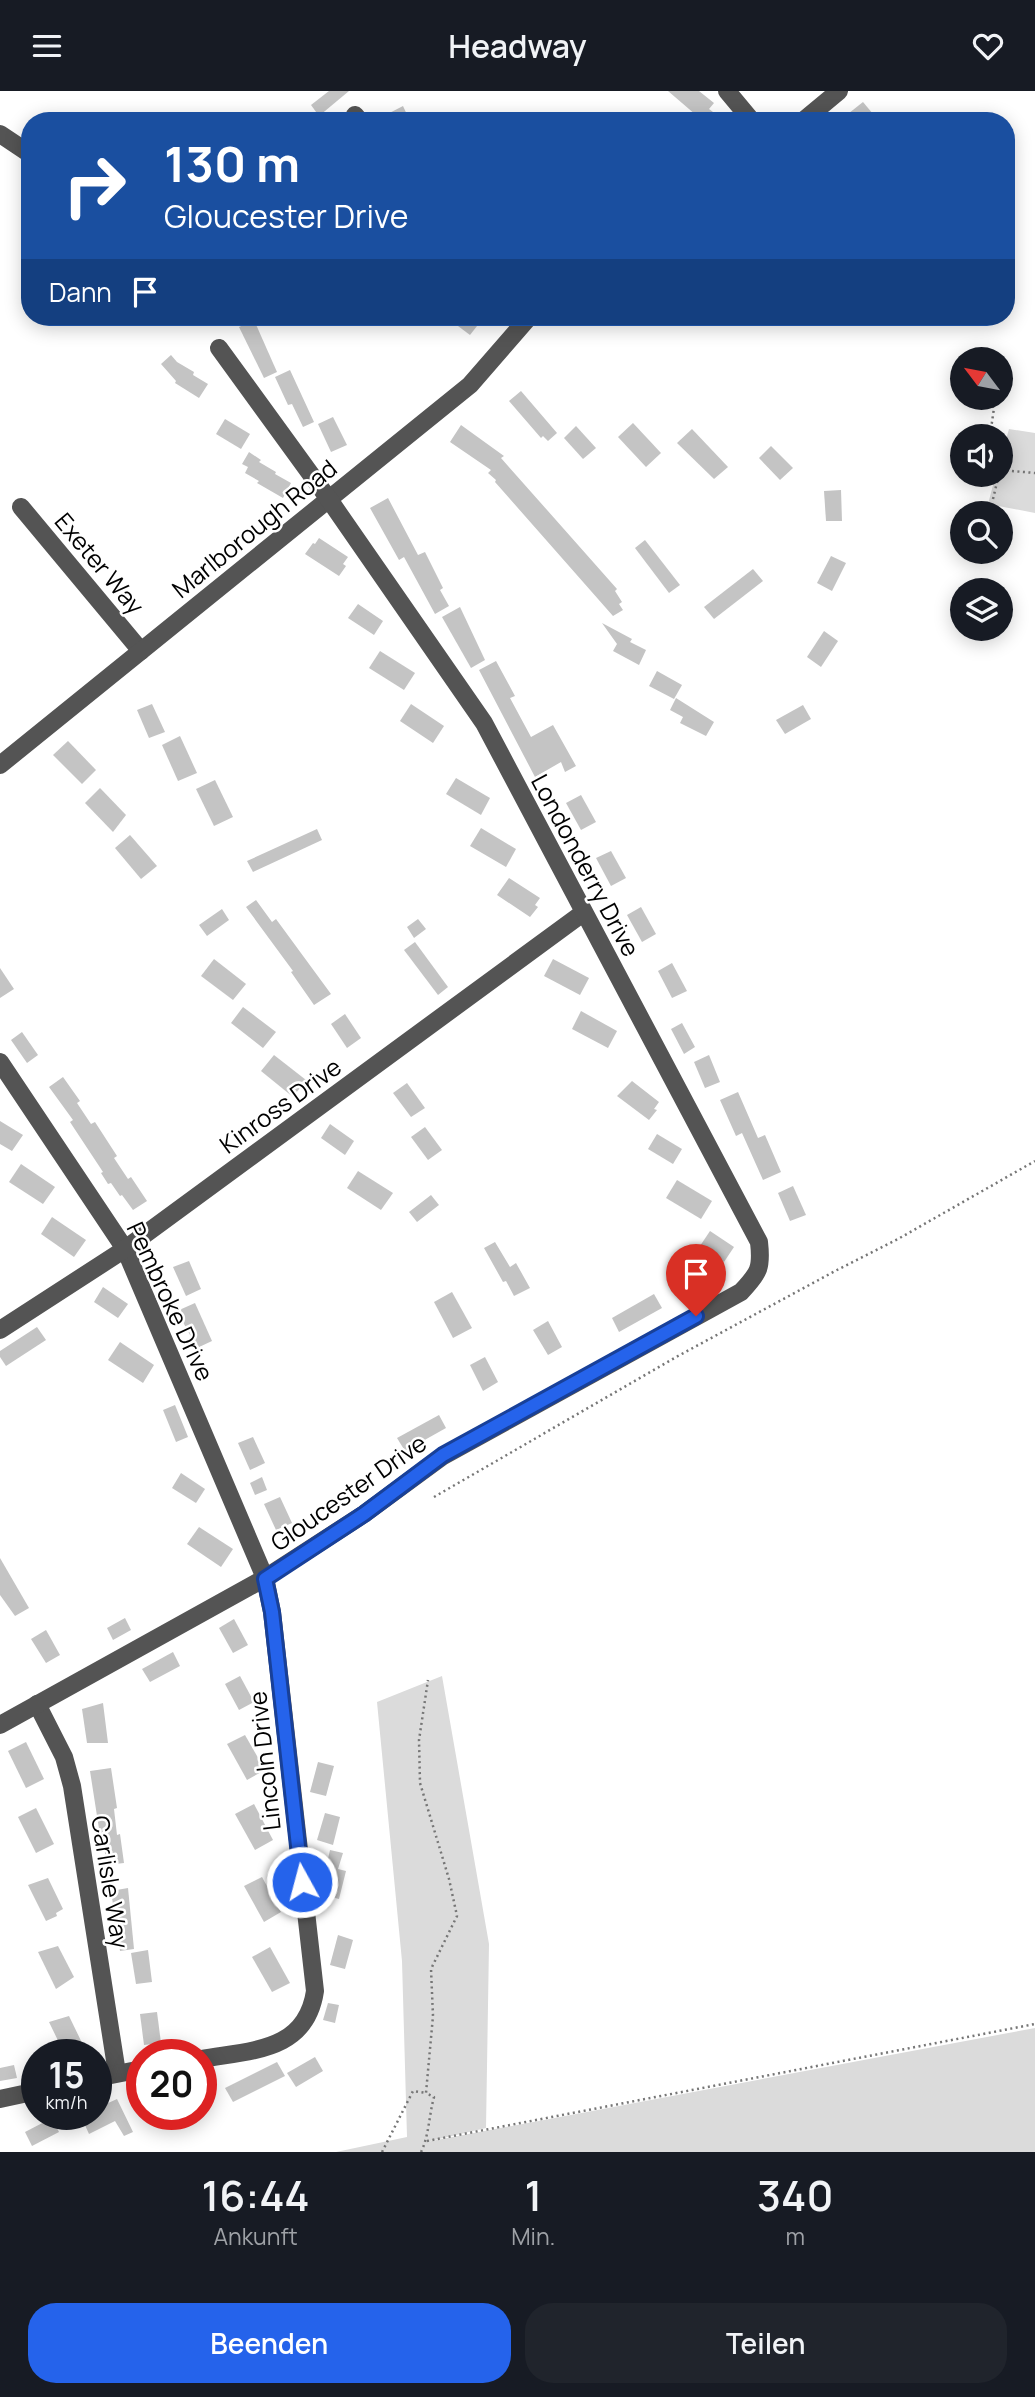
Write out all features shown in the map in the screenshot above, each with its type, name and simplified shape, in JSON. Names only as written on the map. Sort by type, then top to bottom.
[{"type":"lane","points":[[727,91],[744,112]]},
{"type":"lane","points":[[814,112],[839,91]]},
{"type":"lane","points":[[0,134],[21,148]]},
{"type":"lane","name":"Marlborough Road","points":[[0,765],[470,385],[518,326]]},
{"type":"lane","name":"Londonderry Drive","points":[[219,348],[328,498],[484,723],[759,1242],[761,1260],[758,1274]]},
{"type":"lane","name":"Exeter Way","points":[[21,507],[141,651]]},
{"type":"lane","name":"Kinross Drive","points":[[0,1330],[125,1249],[583,913]]},
{"type":"lane","name":"Pembroke Drive","points":[[0,1062],[125,1249],[265,1579]]},
{"type":"lane","name":"Gloucester Drive","points":[[0,1725],[265,1579],[364,1514],[443,1455],[741,1291],[758,1274]]},
{"type":"lane","name":"Lincoln Drive","points":[[217,2056],[267,2047],[300,2029],[313,2005],[315,1990],[272,1612],[265,1579]]},
{"type":"lane","name":"Carlisle Way","points":[[37,1704],[64,1757],[72,1786],[117,2073]]},
{"type":"lane","points":[[112,2074],[126,2072]]},
{"type":"lane","points":[[0,2099],[21,2094]]},
{"type":"path","points":[[1013,471],[1035,473]]},
{"type":"path","points":[[993,499],[996,487]]},
{"type":"path","points":[[434,1497],[678,1356],[898,1239],[1035,1161]]},
{"type":"path","points":[[426,2092],[433,2016],[431,1969],[457,1916],[449,1879],[419,1783],[419,1740],[428,1680]]},
{"type":"path","points":[[427,2141],[1035,2024]]},
{"type":"path","points":[[382,2152],[413,2091],[426,2092],[434,2097],[428,2120],[427,2141],[421,2152]]},
{"type":"shaded area","points":[[1013,430],[1035,433],[1035,513],[1013,509],[1013,501],[989,501],[993,487],[1013,487]]},
{"type":"shaded area","points":[[442,1676],[489,1944],[486,2128],[426,2142],[1035,2028],[1035,2152],[336,2152],[407,2137],[402,1961],[377,1702]]},
{"type":"building","points":[[329,91],[349,91],[324,112],[316,112],[311,105]]},
{"type":"building","points":[[668,91],[699,91],[714,103],[709,109],[713,112],[692,112]]},
{"type":"building","points":[[863,102],[871,112],[850,112]]},
{"type":"building","points":[[403,106],[406,112],[391,112]]},
{"type":"building","points":[[257,326],[277,372],[264,378],[239,327]]},
{"type":"building","points":[[458,326],[477,326],[470,335]]},
{"type":"building","points":[[171,355],[194,372],[193,375],[208,384],[199,398],[175,383],[161,364]]},
{"type":"building","points":[[290,370],[314,422],[303,427],[292,404],[288,405],[275,377]]},
{"type":"building","points":[[521,391],[557,433],[548,441],[543,436],[541,438],[509,401]]},
{"type":"building","points":[[333,417],[347,445],[331,452],[318,424]]},
{"type":"building","points":[[225,419],[250,434],[241,449],[216,434]]},
{"type":"building","points":[[633,423],[661,453],[646,467],[618,437]]},
{"type":"building","points":[[461,425],[504,456],[501,458],[617,589],[615,591],[622,602],[619,604],[623,610],[613,616],[495,482],[488,473],[491,470],[450,442]]},
{"type":"building","points":[[576,426],[596,448],[583,459],[564,438]]},
{"type":"building","points":[[692,429],[728,467],[714,479],[677,443]]},
{"type":"building","points":[[771,446],[793,468],[780,480],[759,458]]},
{"type":"building","points":[[249,452],[276,472],[275,474],[291,483],[283,498],[245,473],[248,467],[242,464]]},
{"type":"building","points":[[841,490],[842,521],[826,521],[824,491]]},
{"type":"building","points":[[388,498],[418,555],[425,552],[443,588],[440,590],[449,606],[435,614],[404,557],[399,560],[370,508]]},
{"type":"building","points":[[319,538],[348,557],[339,576],[305,554]]},
{"type":"building","points":[[645,540],[680,585],[669,593],[635,548]]},
{"type":"building","points":[[831,556],[846,563],[832,591],[817,583]]},
{"type":"building","points":[[753,569],[763,581],[714,619],[704,607]]},
{"type":"building","points":[[358,604],[383,621],[374,635],[348,618]]},
{"type":"building","points":[[460,607],[485,660],[471,668],[442,617]]},
{"type":"building","points":[[602,623],[646,650],[639,665],[613,651],[617,644]]},
{"type":"building","points":[[824,631],[838,641],[821,667],[807,657]]},
{"type":"building","points":[[380,651],[415,673],[404,690],[369,668]]},
{"type":"building","points":[[496,661],[515,696],[510,698],[531,737],[553,725],[576,766],[565,772],[561,762],[535,777],[479,670]]},
{"type":"building","points":[[657,671],[682,685],[674,699],[649,686]]},
{"type":"building","points":[[676,698],[714,722],[706,736],[680,723],[683,717],[670,710]]},
{"type":"building","points":[[152,704],[165,732],[149,738],[137,710]]},
{"type":"building","points":[[411,704],[444,726],[433,743],[400,721]]},
{"type":"building","points":[[803,705],[811,719],[785,734],[776,720]]},
{"type":"building","points":[[180,736],[197,773],[178,781],[162,745]]},
{"type":"building","points":[[68,741],[96,770],[82,784],[53,755]]},
{"type":"building","points":[[456,778],[490,798],[481,815],[446,794]]},
{"type":"building","points":[[215,780],[233,817],[214,826],[196,789]]},
{"type":"building","points":[[100,788],[126,815],[113,832],[85,803]]},
{"type":"building","points":[[581,795],[596,822],[581,830],[566,803]]},
{"type":"building","points":[[481,828],[516,849],[506,867],[470,846]]},
{"type":"building","points":[[317,829],[322,840],[253,872],[247,861]]},
{"type":"building","points":[[130,835],[157,866],[141,879],[115,848]]},
{"type":"building","points":[[611,851],[626,878],[611,886],[596,858]]},
{"type":"building","points":[[509,878],[540,898],[535,905],[538,907],[530,917],[497,895]]},
{"type":"building","points":[[256,900],[272,922],[276,919],[331,994],[314,1005],[291,972],[293,971],[246,907]]},
{"type":"building","points":[[641,907],[656,934],[642,942],[627,915]]},
{"type":"building","points":[[222,909],[229,920],[207,936],[199,925]]},
{"type":"building","points":[[418,919],[426,929],[414,938],[407,927]]},
{"type":"building","points":[[415,942],[448,987],[438,995],[404,950]]},
{"type":"building","points":[[214,959],[246,984],[233,1000],[201,976]]},
{"type":"building","points":[[553,959],[589,978],[580,995],[544,976]]},
{"type":"building","points":[[672,963],[687,991],[672,998],[658,971]]},
{"type":"building","points":[[0,968],[14,989],[0,998]]},
{"type":"building","points":[[243,1007],[276,1032],[263,1048],[231,1023]]},
{"type":"building","points":[[581,1011],[617,1031],[608,1048],[572,1029]]},
{"type":"building","points":[[345,1014],[361,1038],[347,1048],[331,1024]]},
{"type":"building","points":[[682,1023],[695,1047],[684,1054],[671,1029]]},
{"type":"building","points":[[22,1032],[38,1055],[27,1063],[11,1040]]},
{"type":"building","points":[[274,1055],[306,1080],[293,1097],[261,1071]]},
{"type":"building","points":[[709,1055],[720,1082],[705,1088],[694,1062]]},
{"type":"building","points":[[63,1077],[80,1101],[77,1103],[91,1124],[95,1122],[117,1156],[114,1158],[128,1179],[131,1177],[147,1201],[133,1210],[111,1183],[108,1184],[70,1122],[73,1120],[49,1087]]},
{"type":"building","points":[[632,1081],[659,1102],[654,1109],[657,1110],[649,1120],[617,1096]]},
{"type":"building","points":[[407,1083],[425,1108],[411,1117],[393,1093]]},
{"type":"building","points":[[738,1092],[758,1138],[765,1135],[781,1172],[763,1180],[742,1133],[736,1136],[720,1100]]},
{"type":"building","points":[[0,1121],[23,1135],[12,1151],[0,1144]]},
{"type":"building","points":[[330,1124],[354,1141],[345,1155],[321,1138]]},
{"type":"building","points":[[425,1127],[442,1150],[428,1160],[411,1137]]},
{"type":"building","points":[[657,1134],[682,1149],[673,1164],[648,1149]]},
{"type":"building","points":[[21,1164],[55,1187],[43,1204],[9,1182]]},
{"type":"building","points":[[358,1171],[393,1193],[381,1210],[347,1188]]},
{"type":"building","points":[[677,1180],[712,1201],[701,1219],[666,1198]]},
{"type":"building","points":[[793,1186],[806,1215],[790,1221],[778,1193]]},
{"type":"building","points":[[431,1195],[439,1205],[417,1222],[409,1212]]},
{"type":"building","points":[[52,1217],[86,1240],[74,1257],[41,1234]]},
{"type":"building","points":[[710,1231],[734,1247],[724,1262],[700,1246]]},
{"type":"building","points":[[495,1242],[510,1267],[516,1263],[530,1288],[514,1296],[506,1281],[503,1282],[484,1248]]},
{"type":"building","points":[[189,1261],[201,1289],[186,1296],[173,1267]]},
{"type":"building","points":[[103,1287],[128,1304],[118,1318],[94,1302]]},
{"type":"building","points":[[452,1292],[472,1328],[453,1338],[434,1302]]},
{"type":"building","points":[[654,1294],[662,1308],[619,1332],[612,1318]]},
{"type":"building","points":[[195,1303],[212,1341],[197,1348],[177,1311]]},
{"type":"building","points":[[548,1321],[562,1347],[548,1355],[533,1330]]},
{"type":"building","points":[[37,1327],[46,1340],[6,1366],[0,1357],[0,1351]]},
{"type":"building","points":[[120,1342],[154,1365],[143,1383],[108,1360]]},
{"type":"building","points":[[485,1357],[498,1382],[483,1391],[470,1365]]},
{"type":"building","points":[[175,1405],[188,1437],[176,1442],[163,1410]]},
{"type":"building","points":[[439,1415],[446,1428],[405,1451],[397,1438]]},
{"type":"building","points":[[253,1437],[265,1463],[250,1470],[238,1443]]},
{"type":"building","points":[[181,1473],[205,1489],[196,1503],[172,1488]]},
{"type":"building","points":[[262,1477],[267,1490],[255,1495],[250,1483]]},
{"type":"building","points":[[280,1497],[292,1523],[276,1530],[264,1504]]},
{"type":"building","points":[[199,1527],[233,1549],[221,1567],[187,1544]]},
{"type":"building","points":[[0,1558],[29,1608],[15,1616],[0,1595]]},
{"type":"building","points":[[125,1618],[131,1630],[113,1640],[107,1628]]},
{"type":"building","points":[[234,1619],[248,1645],[233,1653],[219,1628]]},
{"type":"building","points":[[46,1630],[60,1655],[46,1663],[31,1639]]},
{"type":"building","points":[[173,1652],[180,1666],[150,1682],[142,1669]]},
{"type":"building","points":[[240,1676],[254,1702],[239,1710],[225,1684]]},
{"type":"building","points":[[103,1703],[108,1743],[87,1743],[82,1709]]},
{"type":"building","points":[[245,1735],[265,1770],[247,1780],[227,1744]]},
{"type":"building","points":[[26,1742],[44,1779],[26,1788],[8,1751]]},
{"type":"building","points":[[318,1762],[334,1766],[326,1796],[310,1792]]},
{"type":"building","points":[[111,1768],[117,1808],[114,1809],[117,1835],[120,1834],[124,1863],[107,1865],[90,1771]]},
{"type":"building","points":[[254,1804],[273,1840],[255,1850],[235,1814]]},
{"type":"building","points":[[36,1808],[54,1844],[36,1853],[18,1817]]},
{"type":"building","points":[[325,1813],[340,1817],[333,1845],[317,1840]]},
{"type":"building","points":[[330,1850],[343,1853],[338,1869],[346,1871],[339,1899],[323,1895],[328,1877],[324,1876]]},
{"type":"building","points":[[262,1877],[281,1912],[264,1922],[244,1886]]},
{"type":"building","points":[[48,1878],[63,1909],[56,1913],[57,1916],[46,1921],[28,1885]]},
{"type":"building","points":[[128,1888],[134,1949],[120,1951],[111,1891]]},
{"type":"building","points":[[338,1935],[353,1940],[345,1969],[330,1965]]},
{"type":"building","points":[[58,1946],[74,1977],[56,1989],[38,1952]]},
{"type":"building","points":[[270,1947],[290,1983],[272,1992],[252,1957]]},
{"type":"building","points":[[148,1950],[152,1982],[136,1984],[131,1953]]},
{"type":"building","points":[[328,2003],[339,2005],[335,2023],[323,2020]]},
{"type":"building","points":[[157,2012],[160,2039],[143,2039],[140,2014]]},
{"type":"building","points":[[69,2016],[80,2039],[57,2039],[49,2022]]},
{"type":"building","points":[[315,2057],[323,2071],[296,2087],[287,2073]]},
{"type":"building","points":[[277,2062],[285,2076],[233,2102],[225,2088]]},
{"type":"building","points":[[14,2065],[17,2078],[0,2081],[0,2068]]},
{"type":"building","points":[[117,2099],[126,2118],[126,2130],[133,2132],[124,2136],[115,2121],[112,2122],[112,2101]]},
{"type":"building","points":[[58,2130],[59,2132],[32,2146],[25,2132]]},
{"type":"route","points":[[302,1882],[272,1612],[265,1579],[364,1514],[443,1455],[696,1316]]}]
